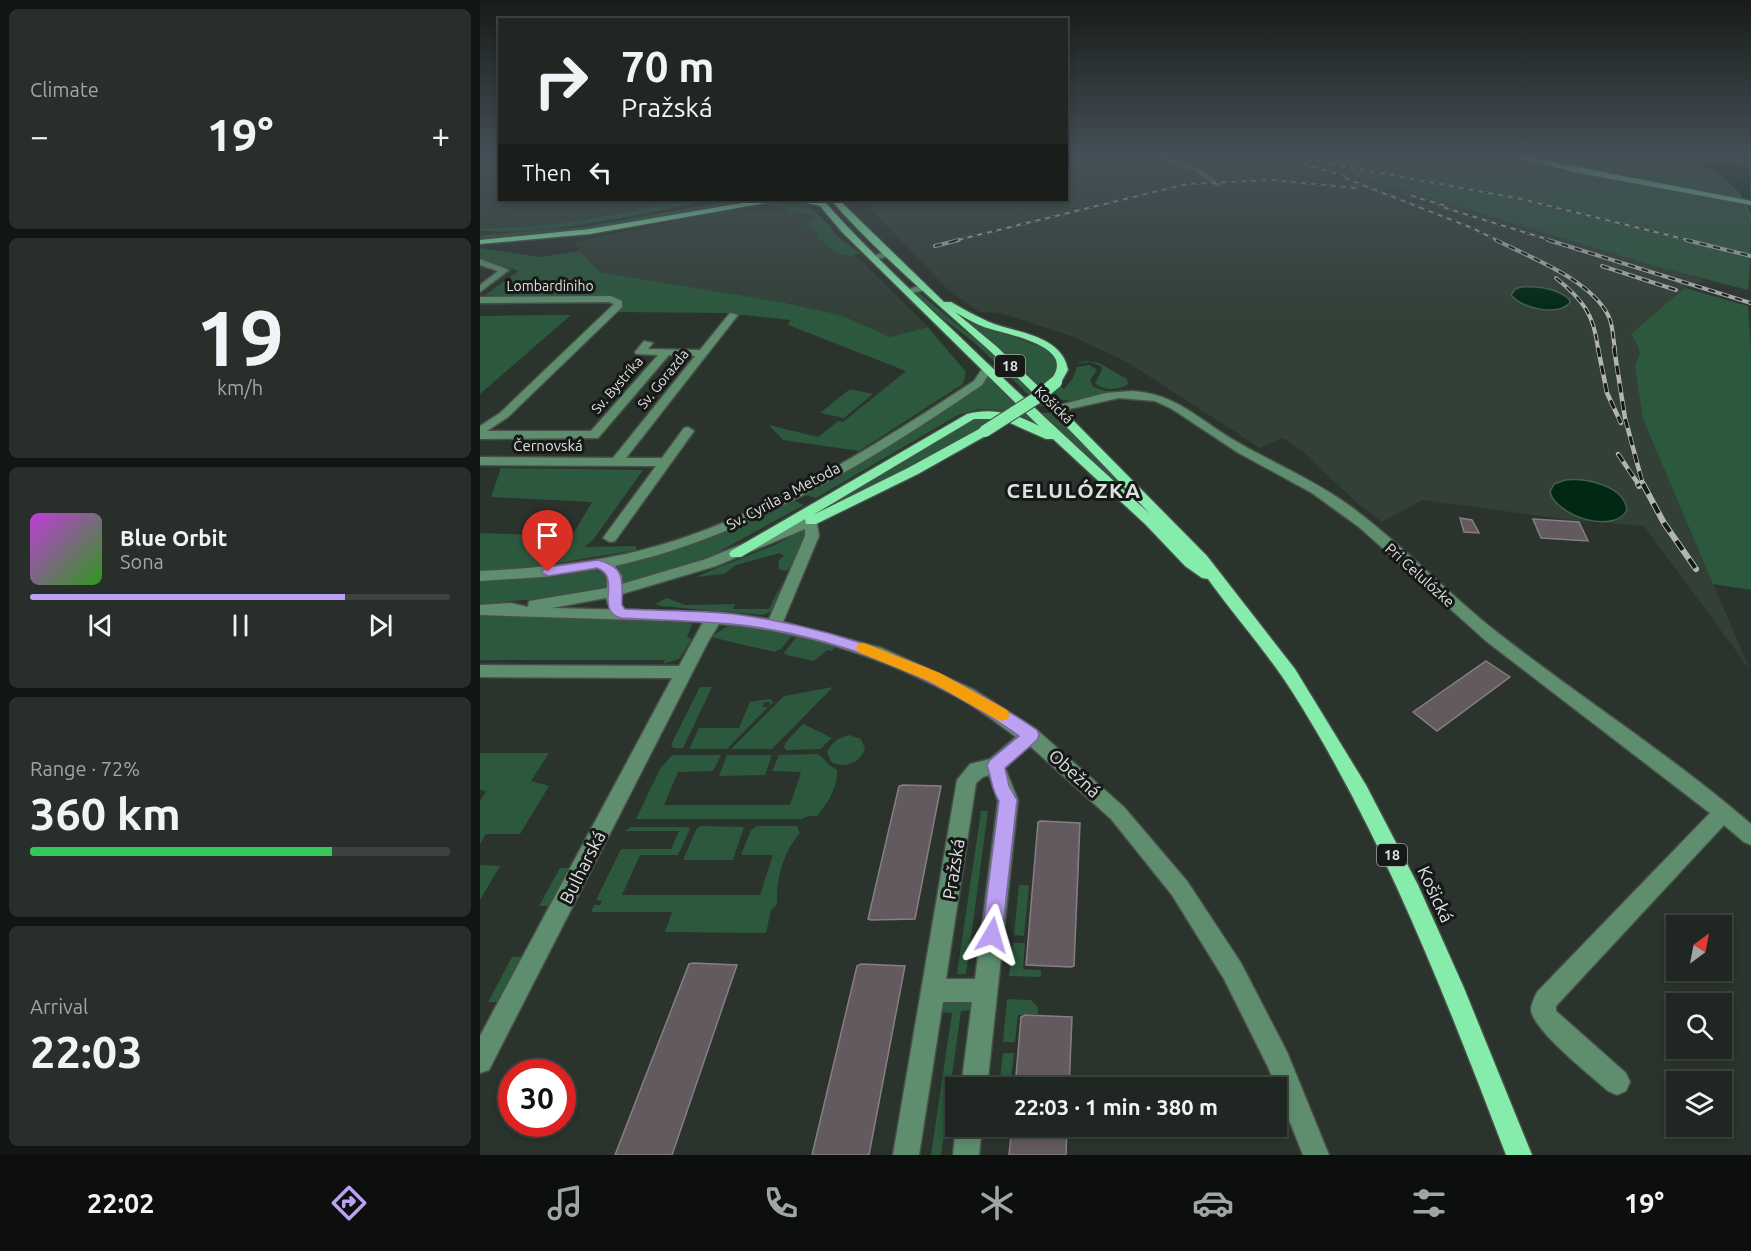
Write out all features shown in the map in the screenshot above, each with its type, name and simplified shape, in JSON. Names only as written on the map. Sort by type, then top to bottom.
[{"type":"main road","points":[[480,234],[575,227],[673,210]]},
{"type":"main road","points":[[480,242],[614,229],[714,210]]},
{"type":"main road","name":"Košická","points":[[829,210],[907,291],[1027,407],[1150,521],[1190,563],[1217,582]]},
{"type":"main road","name":"Košická","points":[[846,210],[923,288],[1056,409],[1202,559],[1217,582],[1285,667],[1332,741],[1366,804],[1435,948],[1519,1155]]},
{"type":"main road","points":[[812,521],[913,471],[985,430],[1035,399],[1056,382],[1063,367],[1061,359],[1054,350],[985,323],[933,297]]},
{"type":"main road","points":[[1027,407],[1056,409]]},
{"type":"main road","points":[[736,554],[971,416],[987,413],[1006,415],[1068,446]]},
{"type":"street","points":[[873,257],[888,254]]},
{"type":"street","points":[[480,262],[505,270],[480,290]]},
{"type":"street","points":[[907,291],[923,288]]},
{"type":"street","name":"Lombardiniho","points":[[480,300],[610,299],[619,303],[618,307],[506,413],[480,433]]},
{"type":"street","name":"Sv. Gorazda","points":[[616,462],[733,315]]},
{"type":"street","points":[[648,343],[640,352],[703,353]]},
{"type":"street","name":"Sv. Bystríka","points":[[480,433],[594,435],[666,352]]},
{"type":"street","name":"Sv. Cyrila a Metoda","points":[[480,576],[548,572],[598,564],[682,542],[755,514],[795,494],[969,389],[978,383],[988,368]]},
{"type":"street","name":"Pri Celulózke","points":[[1056,409],[1119,395],[1144,395],[1160,399],[1245,452],[1318,491],[1360,521],[1491,637],[1630,739],[1724,812],[1751,836]]},
{"type":"street","points":[[610,538],[688,431]]},
{"type":"street","name":"Černovská","points":[[480,461],[666,462]]},
{"type":"street","points":[[774,625],[812,536],[812,521]]},
{"type":"street","name":"Sv. Cyrila a Metoda","points":[[480,610],[501,610],[565,602],[615,592],[683,573],[736,554],[812,521]]},
{"type":"street","points":[[598,564],[609,568],[615,576],[615,606],[621,614]]},
{"type":"street","name":"Obežná","points":[[501,610],[538,614],[715,617],[774,625],[855,645],[906,664],[967,694],[1031,735],[1062,758],[1145,842],[1210,929],[1261,1020],[1316,1155]]},
{"type":"street","name":"Bulharská","points":[[480,1061],[715,617]]},
{"type":"street","points":[[480,671],[684,672]]},
{"type":"street","name":"Pražská","points":[[906,1155],[967,780],[976,770],[996,766],[1031,735]]},
{"type":"street","points":[[975,1077],[1008,800],[1000,788],[996,766]]},
{"type":"street","points":[[1617,1082],[1547,1019],[1543,1009],[1545,1000],[1724,812]]},
{"type":"street","points":[[933,990],[985,991]]},
{"type":"street","points":[[966,1155],[968,1137]]},
{"type":"shaded area","points":[[480,210],[635,210],[513,229],[480,228]]},
{"type":"shaded area","points":[[639,210],[662,210],[568,227],[480,231],[480,228],[533,226]]},
{"type":"shaded area","points":[[679,210],[707,210],[623,226],[480,241],[480,235],[583,227]]},
{"type":"shaded area","points":[[731,210],[811,210],[928,327],[890,337],[841,315],[786,303],[600,272],[579,251],[574,242]]},
{"type":"shaded area","points":[[813,210],[837,236],[860,253],[850,256],[830,251],[834,250],[817,237],[819,234],[806,225],[812,219],[817,218],[813,214],[786,211]]},
{"type":"shaded area","points":[[872,210],[1471,210],[1704,280],[1685,288],[1643,419],[1750,670],[1644,526],[1563,519],[1422,500],[1382,522],[1359,505],[1301,450],[1283,438],[1260,448],[1127,362],[1074,337],[1000,313],[979,312],[948,290]]},
{"type":"shaded area","points":[[1470,210],[1749,210],[1748,290],[1662,268]]},
{"type":"shaded area","points":[[480,248],[540,257],[579,251],[600,272],[786,303],[841,315],[890,337],[928,327],[966,372],[963,384],[859,451],[783,440],[769,425],[818,437],[838,421],[843,422],[906,371],[788,325],[790,320],[726,313],[616,312],[622,305],[621,303],[579,296],[485,295],[519,271],[480,258]]},
{"type":"shaded area","points":[[1521,287],[1553,290],[1564,295],[1570,303],[1564,307],[1549,310],[1531,307],[1511,295],[1515,289]]},
{"type":"shaded area","points":[[1685,288],[1748,306],[1751,349],[1751,590],[1713,584],[1643,419],[1635,367],[1640,353],[1631,334]]},
{"type":"shaded area","points":[[919,293],[987,349],[1045,406],[1040,406],[975,343],[915,294]]},
{"type":"shaded area","points":[[571,315],[480,394],[480,316]]},
{"type":"shaded area","points":[[958,315],[1045,349],[1056,361],[1057,372],[1051,379],[1064,389],[1073,378],[1077,367],[1089,365],[1097,370],[1090,380],[1093,387],[1106,391],[1117,391],[1073,401],[1052,399],[993,343]]},
{"type":"shaded area","points":[[1086,361],[1099,363],[1127,379],[1128,384],[1111,389],[1098,386],[1095,383],[1102,370],[1101,366],[1089,362],[1075,364]]},
{"type":"shaded area","points":[[987,376],[1035,421],[999,410],[979,409],[958,415],[816,498],[802,494],[983,384]]},
{"type":"shaded area","points":[[850,389],[873,394],[844,418],[820,413]]},
{"type":"shaded area","points":[[1039,413],[1053,413],[1117,480],[1115,480]]},
{"type":"shaded area","points":[[997,418],[911,467],[828,508],[823,506],[969,419]]},
{"type":"shaded area","points":[[501,468],[643,470],[593,540],[584,547],[636,546],[636,550],[534,567],[480,571],[480,533],[572,536],[592,502],[491,497]]},
{"type":"shaded area","points":[[1565,480],[1583,480],[1611,489],[1619,494],[1627,510],[1620,517],[1610,521],[1599,522],[1574,515],[1554,501],[1550,492],[1554,484]]},
{"type":"shaded area","points":[[793,500],[804,505],[713,555],[657,574],[621,583],[615,565],[706,539]]},
{"type":"shaded area","points":[[800,531],[806,532],[801,548],[796,559],[786,571],[778,569],[779,560],[784,556],[780,553],[736,565],[724,574],[695,577],[777,544]]},
{"type":"shaded area","points":[[592,570],[608,575],[609,583],[605,587],[535,599],[480,604],[480,580],[537,578]]},
{"type":"shaded area","points":[[783,581],[772,611],[763,615],[655,604],[667,598],[685,605],[735,604],[733,609],[769,609]]},
{"type":"shaded area","points":[[480,616],[689,621],[692,624],[687,637],[692,639],[679,659],[663,664],[665,660],[480,660]]},
{"type":"shaded area","points":[[736,625],[792,635],[782,648],[775,652],[711,637],[726,627]]},
{"type":"shaded area","points":[[797,636],[836,646],[832,651],[827,650],[814,661],[787,655],[784,653]]},
{"type":"shaded area","points":[[700,687],[712,687],[683,748],[674,748],[671,745]]},
{"type":"shaded area","points":[[833,687],[772,749],[731,749],[784,696]]},
{"type":"shaded area","points":[[771,699],[773,703],[769,706],[770,702],[764,702],[762,707],[768,707],[727,749],[689,749],[699,728],[739,728],[750,702]]},
{"type":"shaded area","points":[[803,724],[832,738],[820,749],[786,750],[784,747],[786,742]]},
{"type":"shaded area","points":[[849,735],[861,739],[865,749],[863,754],[856,761],[847,765],[831,762],[827,752],[831,745],[836,740]]},
{"type":"shaded area","points":[[480,753],[549,753],[531,781],[549,786],[520,834],[486,834],[480,844],[480,801],[486,791],[480,790]]},
{"type":"shaded area","points":[[817,754],[837,770],[837,776],[832,795],[817,816],[802,819],[636,819],[660,769],[672,755],[721,755],[713,771],[678,772],[664,805],[790,805],[801,772],[772,771],[779,755]]},
{"type":"shaded area","points":[[727,755],[772,755],[765,775],[719,776]]},
{"type":"shaded area","points":[[981,811],[988,811],[966,974],[957,974]]},
{"type":"shaded area","points":[[700,826],[744,827],[733,860],[683,860]]},
{"type":"shaded area","points":[[757,826],[797,826],[800,833],[785,857],[778,885],[777,904],[771,910],[766,933],[665,932],[672,912],[591,912],[594,905],[600,905],[602,901],[596,900],[621,849],[671,849],[679,831],[625,831],[631,827],[687,827],[690,829],[678,855],[640,855],[622,895],[760,895],[773,855],[741,855],[751,830]]},
{"type":"shaded area","points":[[480,865],[500,866],[480,900]]},
{"type":"shaded area","points":[[560,868],[570,868],[550,906],[539,906]]},
{"type":"shaded area","points":[[1019,885],[1029,885],[1024,936],[1014,935]]},
{"type":"shaded area","points":[[1013,943],[1025,943],[1023,969],[1041,970],[1041,977],[1009,976]]},
{"type":"shaded area","points":[[512,957],[522,957],[499,1002],[488,1002]]},
{"type":"shaded area","points":[[1007,999],[1031,1000],[1038,1007],[1038,1014],[1018,1015],[1015,1042],[1003,1042]]},
{"type":"shaded area","points":[[972,1000],[976,1010],[961,1011],[952,1077],[945,1077],[945,1126],[941,1155],[931,1155],[952,1013],[936,1012],[942,1002]]},
{"type":"shaded area","points":[[1003,1053],[1014,1053],[1011,1077],[1000,1077]]},
{"type":"building","points":[[1460,518],[1472,520],[1479,533],[1464,532]]},
{"type":"building","points":[[1533,519],[1579,522],[1588,541],[1541,538]]},
{"type":"building","points":[[1486,661],[1510,677],[1437,731],[1413,712]]},
{"type":"building","points":[[899,786],[941,786],[915,919],[871,920],[868,919]]},
{"type":"building","points":[[1038,822],[1080,823],[1074,966],[1071,967],[1026,965]]},
{"type":"building","points":[[689,964],[737,965],[672,1155],[615,1155]]},
{"type":"building","points":[[861,964],[905,966],[869,1155],[812,1155],[857,966]]},
{"type":"building","points":[[1025,1015],[1072,1017],[1069,1077],[1016,1077],[1021,1017]]},
{"type":"building","points":[[1011,1137],[1067,1137],[1066,1155],[1009,1155]]},
{"type":"railway","points":[[953,241],[1081,210]]},
{"type":"railway","points":[[1426,210],[1499,241]]},
{"type":"railway","points":[[1452,210],[1553,241]]},
{"type":"railway","points":[[1565,210],[1692,241]]},
{"type":"railway","points":[[935,246],[959,240]]},
{"type":"railway","points":[[1496,240],[1559,271],[1589,292],[1601,304],[1609,317],[1615,349]]},
{"type":"railway","points":[[1548,240],[1751,303]]},
{"type":"railway","points":[[1686,240],[1751,256]]},
{"type":"railway","points":[[1602,266],[1676,290]]},
{"type":"railway","points":[[1556,278],[1586,309],[1594,326],[1598,349]]},
{"type":"railway","points":[[1598,348],[1607,393],[1621,423]]},
{"type":"railway","points":[[1614,348],[1625,418],[1643,485]]},
{"type":"railway","points":[[1618,454],[1639,485]]},
{"type":"railway","points":[[1643,484],[1664,523],[1696,569]]},
{"type":"slow traffic","points":[[864,648],[935,677],[1002,715]]},
{"type":"district","name":"CELULÓZKA","points":[[1074,490]]},
{"type":"route","points":[[548,572],[598,564],[609,568],[615,576],[615,606],[621,614],[732,619],[774,625],[855,645],[935,677],[999,713],[1031,735],[996,766],[1000,788],[1008,800],[992,935]]}]
